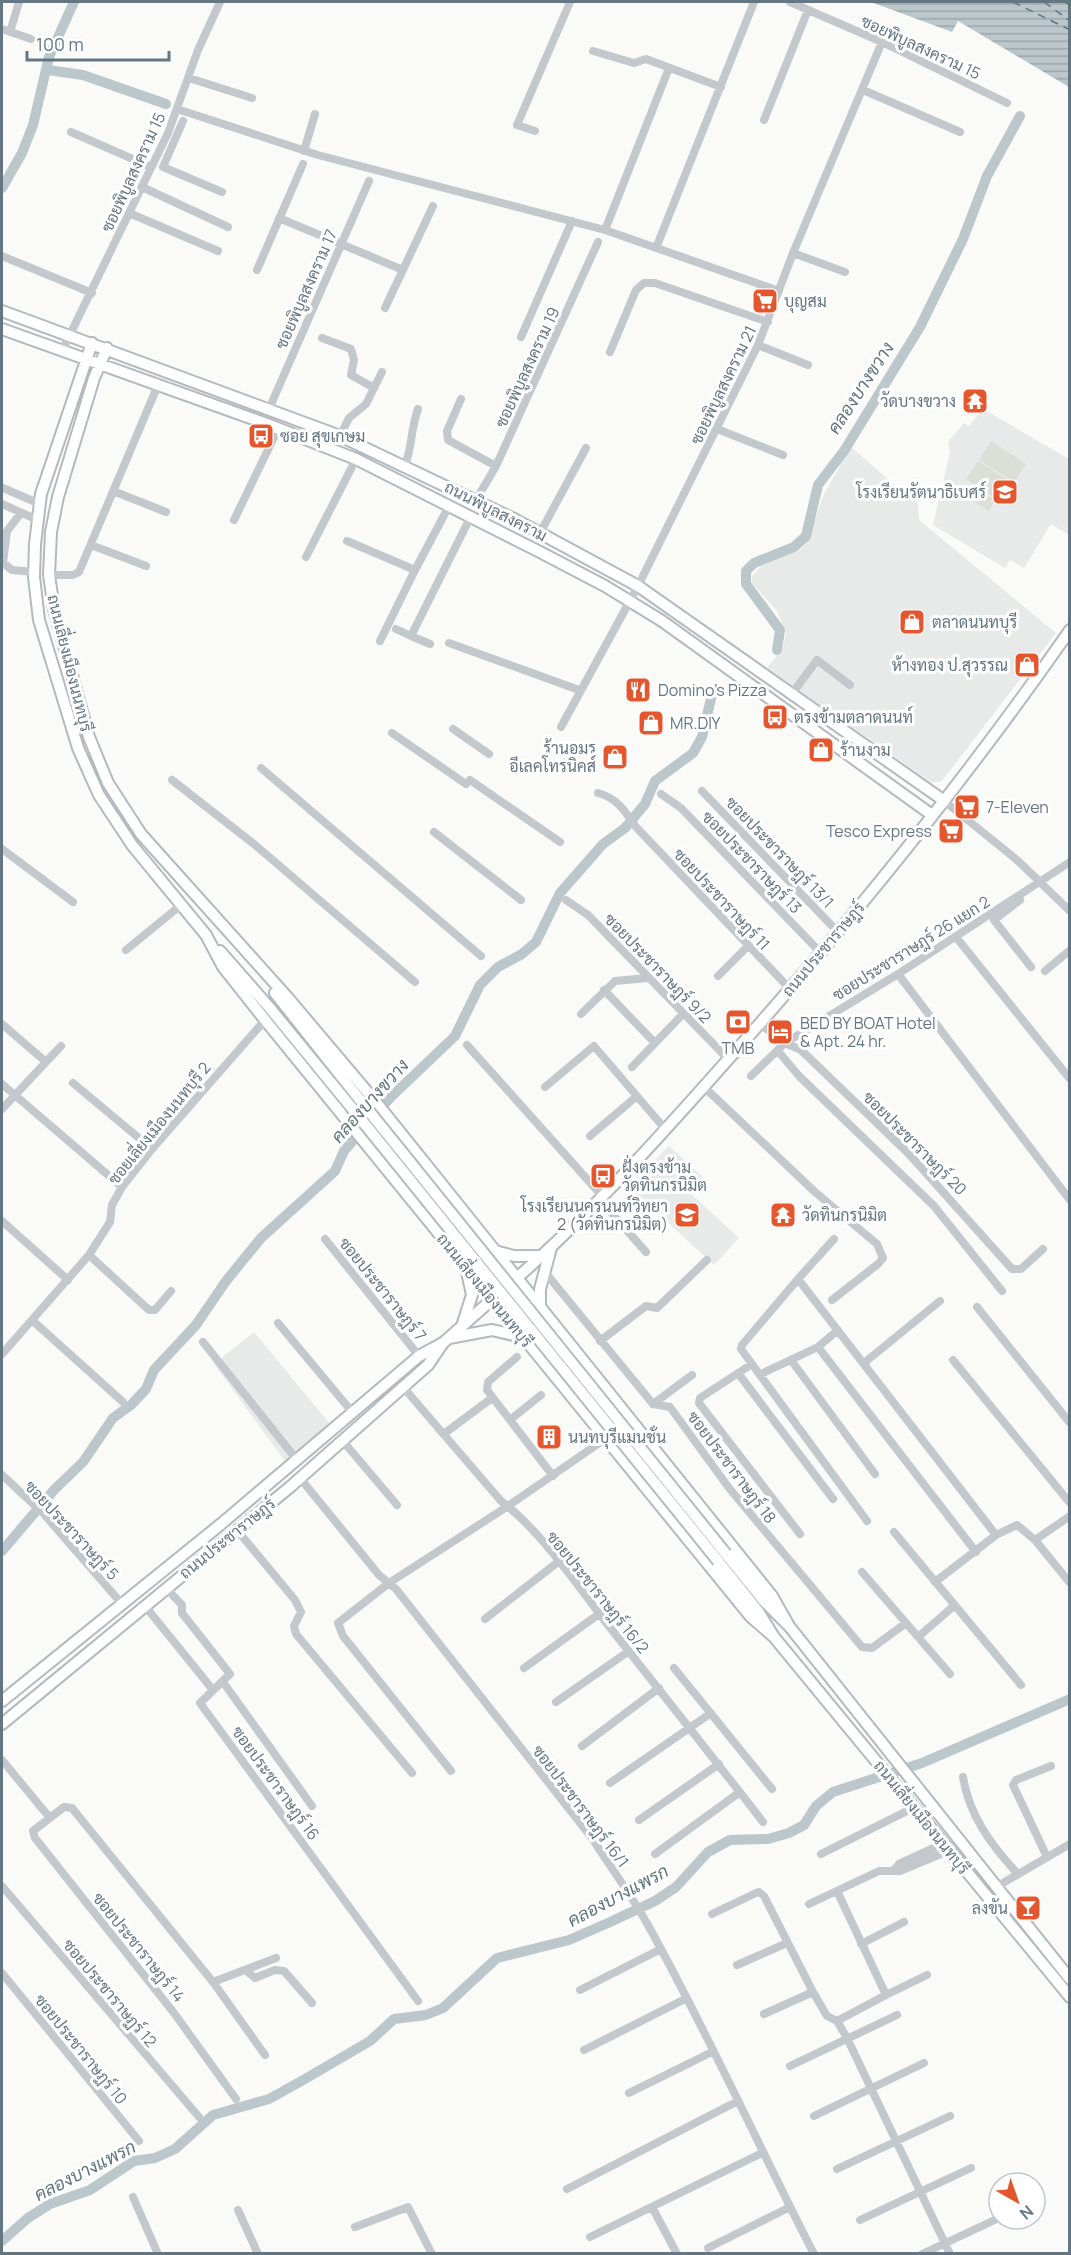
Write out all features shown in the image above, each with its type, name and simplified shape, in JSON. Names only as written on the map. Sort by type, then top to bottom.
[{"type":"main road","name":"ถนนพิบูลสงคราม","points":[[2,311],[340,436],[540,533],[638,586],[943,800]]},
{"type":"main road","name":"ถนนพิบูลสงคราม","points":[[2,329],[356,459],[471,516],[630,601],[690,640],[932,815]]},
{"type":"main road","name":"ถนนเลี่ยงเมืองนนทบุรี","points":[[92,343],[59,435],[40,504],[34,572],[39,620],[82,758],[99,795],[114,820],[206,936],[269,1007],[722,1557],[789,1626],[1070,1979]]},
{"type":"main road","name":"ถนนเลี่ยงเมืองนนทบุรี","points":[[106,348],[58,497],[51,532],[50,575],[54,609],[89,737],[108,783],[141,834],[388,1117],[772,1596],[789,1626]]},
{"type":"main road","name":"ถนนประชาราษฎร์","points":[[2,1701],[297,1460],[419,1356],[446,1340],[517,1278],[601,1199],[666,1130],[821,953],[932,815],[1070,630]]},
{"type":"main road","name":"ถนนเลี่ยงเมืองนนทบุรี","points":[[206,936],[223,967],[604,1439],[751,1617],[774,1637]]},
{"type":"main road","name":"ถนนเลี่ยงเมืองนนทบุรี","points":[[233,937],[722,1557],[774,1637],[945,1848],[1070,1997]]},
{"type":"main road","points":[[458,1257],[467,1262],[477,1257],[483,1247],[480,1234]]},
{"type":"main road","points":[[540,1309],[540,1289],[551,1247]]},
{"type":"main road","points":[[495,1251],[514,1256],[541,1256]]},
{"type":"main road","points":[[462,1326],[471,1295],[466,1268]]},
{"type":"main road","points":[[534,1352],[531,1341],[536,1332],[546,1326],[557,1330]]},
{"type":"main road","points":[[446,1340],[492,1330],[522,1337]]},
{"type":"main road","name":"ถนนประชาราษฎร์","points":[[2,1724],[300,1478],[435,1358],[446,1340]]},
{"type":"street","points":[[19,2],[6,31],[31,39]]},
{"type":"street","name":"ซอยพิบูลสงคราม 15","points":[[62,351],[168,133],[220,2]]},
{"type":"street","points":[[535,131],[517,126],[570,2]]},
{"type":"street","points":[[656,248],[754,2]]},
{"type":"street","name":"ซอยพิบูลสงคราม 15","points":[[790,2],[882,42],[1007,103]]},
{"type":"street","points":[[764,120],[808,10]]},
{"type":"street","name":"ซอยพิบูลสงคราม 21","points":[[561,727],[579,690],[638,586],[758,345],[793,253],[882,42]]},
{"type":"street","points":[[593,51],[634,63],[645,59],[721,87]]},
{"type":"street","points":[[605,230],[669,68]]},
{"type":"street","points":[[189,78],[252,98]]},
{"type":"street","points":[[863,90],[960,132]]},
{"type":"street","points":[[177,109],[304,151],[533,213],[605,230],[779,291]]},
{"type":"street","points":[[304,151],[315,114]]},
{"type":"street","points":[[183,121],[163,167],[222,192]]},
{"type":"street","points":[[71,132],[151,167]]},
{"type":"street","points":[[168,133],[176,137]]},
{"type":"street","points":[[257,270],[303,164]]},
{"type":"street","name":"ซอยพิบูลสงคราม 17","points":[[269,409],[369,181]]},
{"type":"street","points":[[142,187],[228,227]]},
{"type":"street","points":[[385,308],[433,206]]},
{"type":"street","points":[[129,213],[218,251]]},
{"type":"street","points":[[279,218],[403,270]]},
{"type":"street","points":[[521,337],[572,221]]},
{"type":"street","name":"ซอยพิบูลสงคราม 19","points":[[476,500],[496,466],[598,242]]},
{"type":"street","points":[[793,253],[845,272]]},
{"type":"street","points":[[2,256],[92,293]]},
{"type":"street","points":[[610,352],[636,290],[644,283],[655,283],[768,322]]},
{"type":"street","points":[[322,338],[351,349],[354,354],[351,375],[374,388]]},
{"type":"street","points":[[758,345],[808,365]]},
{"type":"street","points":[[340,436],[349,418],[366,405],[382,372]]},
{"type":"street","points":[[50,575],[74,575],[79,572],[158,385]]},
{"type":"street","points":[[461,399],[447,431],[448,440],[496,466]]},
{"type":"street","points":[[405,466],[418,409]]},
{"type":"street","points":[[234,520],[278,429]]},
{"type":"street","points":[[717,429],[783,455]]},
{"type":"street","points":[[540,533],[586,448]]},
{"type":"street","points":[[306,557],[356,459]]},
{"type":"street","points":[[3,488],[40,504]]},
{"type":"street","points":[[113,490],[166,512]]},
{"type":"street","points":[[2,504],[38,520]]},
{"type":"street","points":[[380,640],[449,506]]},
{"type":"street","points":[[21,513],[7,531],[3,563],[12,570],[34,572]]},
{"type":"street","points":[[411,636],[471,516]]},
{"type":"street","points":[[346,541],[415,570]]},
{"type":"street","points":[[91,544],[146,566]]},
{"type":"street","points":[[396,629],[429,644]]},
{"type":"street","points":[[449,643],[579,690]]},
{"type":"street","points":[[791,695],[817,660],[850,685]]},
{"type":"street","points":[[453,729],[489,754]]},
{"type":"street","points":[[392,733],[560,842]]},
{"type":"street","points":[[261,768],[481,956]]},
{"type":"street","points":[[172,780],[254,844],[415,982]]},
{"type":"street","name":"ซอยประชาราษฎร์ 13/1","points":[[702,791],[838,932]]},
{"type":"street","name":"ซอยประชาราษฎร์ 11","points":[[598,793],[611,796],[636,827],[790,989]]},
{"type":"street","name":"ซอยประชาราษฎร์ 13","points":[[661,794],[681,808],[821,953]]},
{"type":"street","points":[[943,800],[1041,882],[1070,912]]},
{"type":"street","points":[[434,832],[521,900]]},
{"type":"street","points":[[2,849],[73,902]]},
{"type":"street","name":"ซอยประชาราษฎร์ 26 แยก 2","points":[[751,1076],[785,1043],[1004,909],[1031,887],[1070,862]]},
{"type":"street","name":"ซอยประชาราษฎร์ 9/2","points":[[566,900],[588,915],[728,1059]]},
{"type":"street","points":[[1020,900],[1004,909],[994,921],[1031,967]]},
{"type":"street","points":[[126,950],[181,905]]},
{"type":"street","points":[[956,937],[1070,1079]]},
{"type":"street","points":[[718,976],[748,946]]},
{"type":"street","points":[[1045,971],[1070,950]]},
{"type":"street","points":[[898,974],[1070,1200]]},
{"type":"street","points":[[581,1014],[615,981],[632,977],[648,978]]},
{"type":"street","points":[[604,990],[655,1043]]},
{"type":"street","points":[[632,1066],[684,1014]]},
{"type":"street","name":"ซอยเลี่ยงเมืองนนทบุรี 2","points":[[2,1354],[89,1255],[110,1222],[112,1206],[122,1187],[152,1149],[265,1020]]},
{"type":"street","points":[[2,1024],[46,1062]]},
{"type":"street","name":"ซอยประชาราษฎร์ 20","points":[[760,1024],[785,1043],[801,1050],[908,1153],[1012,1269],[1021,1269],[1042,1249]]},
{"type":"street","points":[[467,1045],[646,1252]]},
{"type":"street","points":[[2,1109],[60,1046]]},
{"type":"street","points":[[545,1087],[594,1046],[666,1130]]},
{"type":"street","points":[[778,1051],[799,1076],[934,1206],[1002,1291]]},
{"type":"street","points":[[2,1083],[122,1187]]},
{"type":"street","points":[[73,1083],[152,1149]]},
{"type":"street","points":[[704,1087],[814,1192],[877,1244],[882,1252],[883,1258],[878,1264],[832,1300]]},
{"type":"street","points":[[590,1136],[637,1096]]},
{"type":"street","points":[[3,1224],[68,1280]]},
{"type":"street","name":"ซอยประชาราษฎร์ 7","points":[[325,1239],[419,1356]]},
{"type":"street","points":[[834,1239],[742,1345],[743,1352],[867,1521]]},
{"type":"street","points":[[89,1255],[149,1310],[155,1310],[171,1291]]},
{"type":"street","points":[[600,1341],[646,1306],[655,1310],[707,1260]]},
{"type":"street","name":"ซอยประชาราษฎร์ 18","points":[[544,1271],[653,1404],[670,1407],[729,1488],[862,1647],[872,1648],[906,1623]]},
{"type":"street","points":[[798,1279],[996,1535]]},
{"type":"street","points":[[864,1363],[940,1301]]},
{"type":"street","points":[[977,1307],[1070,1423]]},
{"type":"street","points":[[33,1321],[123,1401]]},
{"type":"street","points":[[278,1323],[353,1413]]},
{"type":"street","points":[[760,1374],[818,1347],[838,1330]]},
{"type":"street","points":[[203,1342],[297,1460]]},
{"type":"street","points":[[818,1347],[976,1552]]},
{"type":"street","points":[[517,1357],[488,1382],[487,1390],[553,1476]]},
{"type":"street","points":[[791,1360],[875,1474]]},
{"type":"street","points":[[953,1360],[1070,1503]]},
{"type":"street","points":[[752,1364],[700,1398],[699,1403],[800,1534]]},
{"type":"street","points":[[738,1373],[833,1499]]},
{"type":"street","points":[[653,1404],[692,1375]]},
{"type":"street","name":"ซอยประชาราษฎร์ 16/2","points":[[403,1387],[558,1562],[763,1822]]},
{"type":"street","points":[[510,1420],[542,1395]]},
{"type":"street","points":[[445,1433],[492,1398]]},
{"type":"street","points":[[451,1771],[339,1629],[338,1623],[342,1617],[389,1582],[508,1506],[604,1439]]},
{"type":"street","points":[[342,1440],[397,1505]]},
{"type":"street","name":"ซอยประชาราษฏร์ 5","points":[[2,1475],[40,1511],[122,1604]]},
{"type":"street","name":"ซอยประชาราษฎร์ 16/1","points":[[300,1478],[379,1575],[389,1582],[592,1838],[649,1925],[687,1998],[736,2102],[814,2253]]},
{"type":"street","points":[[1035,1540],[1070,1516]]},
{"type":"street","points":[[935,1582],[996,1535],[1017,1525],[1035,1540],[1070,1583]]},
{"type":"street","points":[[237,1530],[295,1600],[301,1612],[294,1626],[296,1634],[412,1773]]},
{"type":"street","points":[[894,1532],[1021,1685]]},
{"type":"street","points":[[485,1618],[558,1562]]},
{"type":"street","points":[[862,1572],[950,1674]]},
{"type":"street","points":[[145,1606],[213,1690],[223,1682],[230,1673],[182,1613],[182,1605],[166,1588]]},
{"type":"street","points":[[918,1637],[955,1605]]},
{"type":"street","points":[[524,1668],[599,1614]]},
{"type":"street","points":[[556,1702],[629,1651]]},
{"type":"street","points":[[674,1668],[772,1789]]},
{"type":"street","points":[[223,1682],[312,1806]]},
{"type":"street","points":[[582,1746],[659,1688]]},
{"type":"street","name":"ซอยประชาราษฎร์ 16","points":[[213,1690],[200,1703],[418,2001]]},
{"type":"street","points":[[610,1783],[711,1713]]},
{"type":"street","points":[[2,1760],[50,1818]]},
{"type":"street","points":[[639,1820],[719,1764]]},
{"type":"street","points":[[1047,1857],[1013,1785],[1016,1780],[1052,1766]]},
{"type":"street","points":[[963,1777],[966,1795],[984,1833],[1017,1873]]},
{"type":"street","points":[[655,1854],[740,1792]]},
{"type":"street","name":"ซอยประชาราษฏร์ 14","points":[[213,1982],[72,1808],[64,1807],[33,1831],[35,1838],[174,2013],[236,2099]]},
{"type":"street","points":[[821,1854],[913,1808]]},
{"type":"street","points":[[996,1887],[1017,1873],[1070,1845]]},
{"type":"street","points":[[809,1904],[879,1871],[900,1871],[945,1848]]},
{"type":"street","name":"ซอยประชาราษฏร์ 12","points":[[2,1886],[199,2117]]},
{"type":"street","points":[[837,1891],[886,1995]]},
{"type":"street","points":[[712,1914],[759,1892],[827,2016],[837,2021],[847,2038],[950,2253]]},
{"type":"street","points":[[861,1944],[904,1922]]},
{"type":"street","points":[[737,1965],[786,1943]]},
{"type":"street","points":[[580,1990],[661,1949]]},
{"type":"street","points":[[265,2055],[213,1982],[276,1958]]},
{"type":"street","points":[[245,1970],[255,1978],[275,1970],[285,1971],[312,2003]]},
{"type":"street","name":"ซอยประชาราษฏร์ 10","points":[[2,1973],[139,2141]]},
{"type":"street","points":[[837,2021],[927,1975]]},
{"type":"street","points":[[764,2014],[813,1992]]},
{"type":"street","points":[[584,2049],[687,1998]]},
{"type":"street","points":[[790,2066],[897,2015]]},
{"type":"street","points":[[629,2093],[712,2052]]},
{"type":"street","points":[[814,2116],[924,2063]]},
{"type":"street","points":[[567,2189],[736,2102]]},
{"type":"street","points":[[837,2169],[950,2116]]},
{"type":"street","points":[[590,2237],[762,2153]]},
{"type":"street","points":[[860,2220],[971,2168]]},
{"type":"street","points":[[133,2198],[158,2253]]},
{"type":"street","points":[[355,2227],[408,2207],[432,2253]]},
{"type":"street","points":[[652,2207],[677,2253]]},
{"type":"street","points":[[708,2248],[790,2207]]},
{"type":"street","points":[[238,2210],[258,2253]]},
{"type":"street","points":[[922,2253],[987,2223]]},
{"type":"shaded area","points":[[871,2],[1069,2],[1069,87],[958,21],[952,32]]},
{"type":"shaded area","name":"โรงเรียนรัตนาธิเบศร์","points":[[983,409],[1069,459],[1069,535],[1051,524],[1024,568],[1010,560],[1005,568],[933,525],[950,453],[948,442],[964,423],[969,426]]},
{"type":"shaded area","points":[[991,441],[1026,464],[1014,482],[979,460]]},
{"type":"shaded area","name":"ตลาดนนทบุรี","points":[[851,447],[918,505],[919,520],[1056,633],[941,782],[931,782],[767,668],[783,648],[786,633],[777,611],[752,583],[752,577],[761,566],[800,550],[808,540],[824,494]]},
{"type":"shaded area","points":[[978,461],[1013,483],[1001,502],[966,479]]},
{"type":"shaded area","points":[[973,486],[995,500],[989,511],[966,497]]},
{"type":"shaded area","name":"โรงเรียนนครนนท์วิทยา 2 (วัดทินกรนิมิต)","points":[[669,1146],[702,1176],[689,1192],[739,1238],[714,1265],[629,1187]]},
{"type":"shaded area","points":[[254,1332],[330,1424],[287,1464],[214,1364]]},
{"type":"waterway","points":[[2,188],[22,153],[33,125],[49,57],[74,2]]},
{"type":"waterway","points":[[48,70],[83,75],[166,104]]},
{"type":"waterway","name":"คลองบางขวาง","points":[[777,650],[780,630],[746,584],[746,571],[754,563],[794,547],[806,536],[818,485],[844,451],[920,327],[963,239],[987,176],[1020,116]]},
{"type":"waterway","name":"คลองบางขวาง","points":[[2,1551],[54,1490],[83,1462],[113,1418],[131,1405],[146,1389],[154,1370],[196,1325],[226,1281],[261,1238],[335,1171],[344,1151],[390,1098],[455,1036],[480,985],[498,967],[522,954],[536,942],[560,893],[603,844],[625,828],[645,804],[655,781],[693,753],[702,737],[713,690]]},
{"type":"waterway","name":"คลองบางแพรก","points":[[2,2241],[28,2218],[50,2204],[90,2190],[134,2161],[155,2158],[175,2149],[213,2115],[269,2099],[370,2041],[394,2019],[426,2015],[443,2008],[497,1958],[569,1940],[608,1923],[655,1901],[676,1887],[708,1852],[730,1840],[768,1839],[789,1833],[804,1825],[816,1806],[833,1792],[922,1763],[1070,1699]]},
{"type":"ferry route","points":[[1013,2],[1070,30]]},
{"type":"ferry route","points":[[1044,2],[1070,21]]},
{"type":"ferry route","points":[[1065,2],[1070,5]]},
{"type":"place","name":"บุญสม","points":[[765,301]]},
{"type":"place","name":"วัดบางขวาง","points":[[975,401]]},
{"type":"place","name":"ซอย สุขเกษม","points":[[261,436]]},
{"type":"place","name":"โรงเรียนรัตนาธิเบศร์","points":[[1005,492]]},
{"type":"place","name":"ตลาดนนทบุรี","points":[[912,622]]},
{"type":"place","name":"ห้างทอง ป.สุวรรณ","points":[[1027,665]]},
{"type":"place","name":"Domino's Pizza","points":[[638,690]]},
{"type":"place","name":"ตรงข้ามตลาดนนท์","points":[[775,717]]},
{"type":"place","name":"MR.DIY","points":[[651,723]]},
{"type":"place","name":"ร้านงาม","points":[[821,750]]},
{"type":"place","name":"ร้านอมร อีเลคโทรนิคส์","points":[[615,757]]},
{"type":"place","name":"7-Eleven","points":[[967,807]]},
{"type":"place","name":"Tesco Express","points":[[951,831]]},
{"type":"place","name":"TMB","points":[[738,1022]]},
{"type":"place","name":"BED BY BOAT Hotel & Apt. 24 hr.","points":[[780,1032]]},
{"type":"place","name":"ฝั่งตรงข้าม วัดทินกรนิมิต","points":[[603,1176]]},
{"type":"place","name":"โรงเรียนนครนนท์วิทยา 2 (วัดทินกรนิมิต)","points":[[687,1215]]},
{"type":"place","name":"วัดทินกรนิมิต","points":[[783,1215]]},
{"type":"place","name":"นนทบุรีแมนชั่น","points":[[549,1437]]},
{"type":"place","name":"ลงขัน","points":[[1028,1908]]}]
